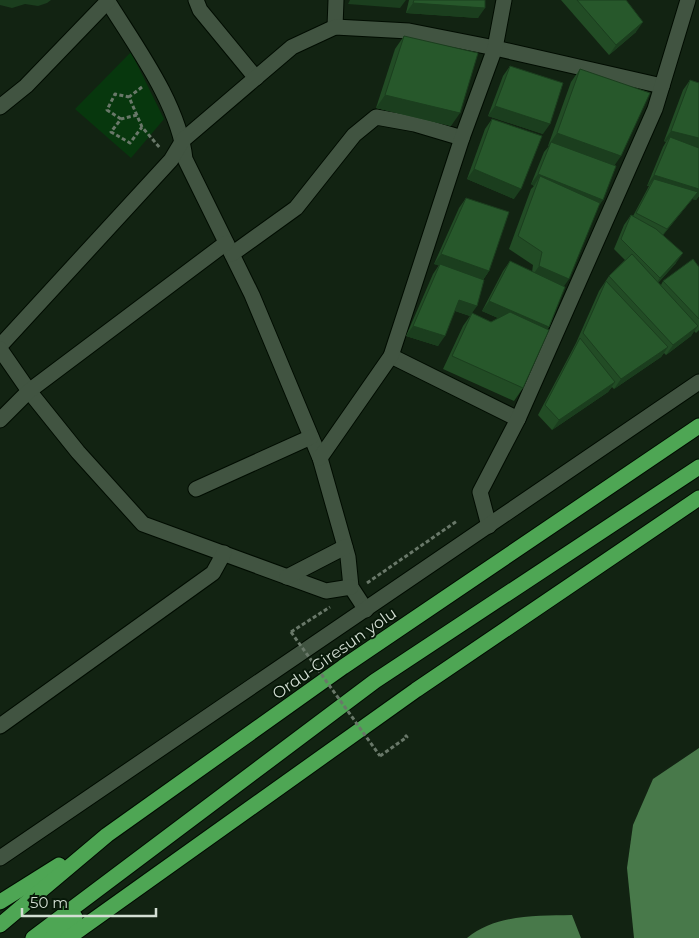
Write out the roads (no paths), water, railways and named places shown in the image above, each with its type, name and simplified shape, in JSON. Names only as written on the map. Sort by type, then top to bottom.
[{"type":"highway","name":"Ordu-Giresun yolu","points":[[0,925],[107,835],[343,666],[699,426]]},
{"type":"highway","points":[[33,938],[375,681],[699,468]]},
{"type":"highway","points":[[68,938],[416,690],[699,498]]},
{"type":"highway","points":[[0,902],[107,835]]},
{"type":"highway","points":[[52,938],[145,853]]},
{"type":"street","points":[[196,0],[200,10],[256,78]]},
{"type":"street","points":[[335,28],[336,0]]},
{"type":"street","points":[[320,458],[391,356],[462,138],[495,48],[504,0]]},
{"type":"street","points":[[489,526],[480,492],[518,419],[655,110],[688,0]]},
{"type":"street","points":[[0,107],[26,86],[107,1],[153,76],[183,140],[184,159],[252,295],[320,458],[345,547],[352,590],[366,610]]},
{"type":"street","points":[[352,590],[326,591],[143,524],[78,452],[30,391],[0,347],[170,160],[183,140],[292,47],[335,28],[409,31],[495,48],[662,86]]},
{"type":"street","points":[[0,420],[30,391],[229,249],[296,208],[354,135],[376,117],[415,124],[462,138]]},
{"type":"street","points":[[391,356],[518,419]]},
{"type":"street","points":[[1,856],[366,610],[699,382]]},
{"type":"street","points":[[196,489],[311,437]]},
{"type":"street","points":[[287,577],[345,547]]},
{"type":"street","points":[[0,726],[213,573],[224,554]]}]
